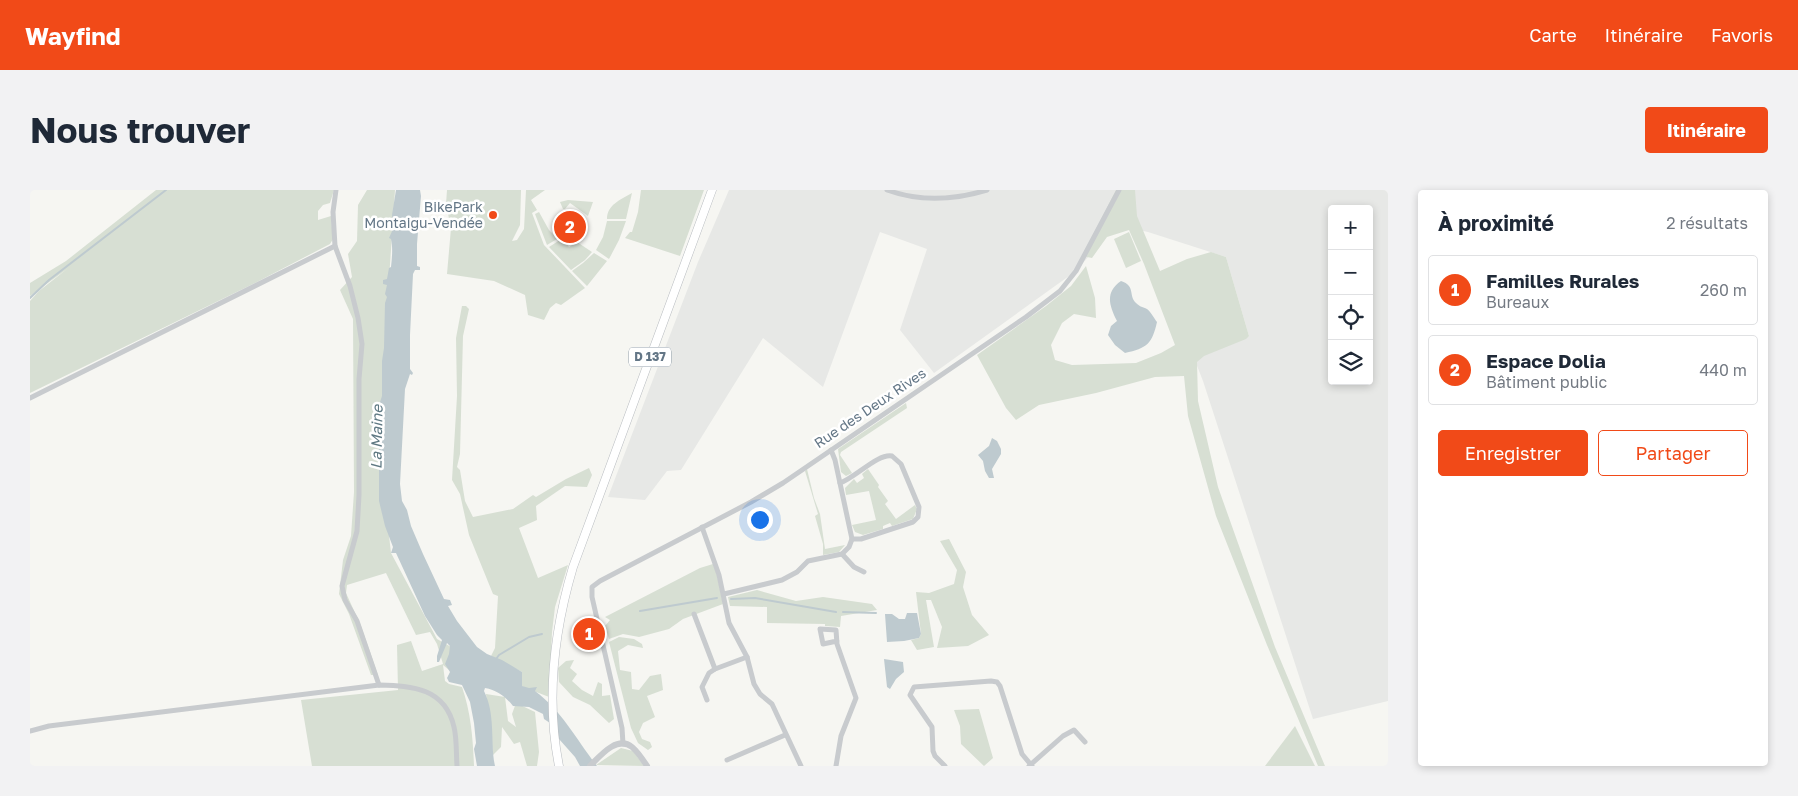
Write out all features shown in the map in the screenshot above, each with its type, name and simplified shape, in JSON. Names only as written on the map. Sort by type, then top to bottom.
[{"type":"main road","name":"D 137","points":[[559,765],[556,744],[553,680],[557,637],[563,602],[573,567],[712,190]]},
{"type":"street","points":[[336,190],[333,212],[335,246],[352,294],[362,344],[359,379],[357,531],[342,586],[345,600],[357,621],[380,685]]},
{"type":"street","points":[[887,190],[908,196],[936,199],[956,197],[987,190]]},
{"type":"street","name":"Rue des Deux Rives","points":[[623,744],[623,733],[592,595],[592,587],[776,488],[987,344],[1060,291],[1076,271],[1119,190]]},
{"type":"street","points":[[30,398],[335,246]]},
{"type":"street","points":[[724,594],[782,580],[797,572],[808,561],[842,554],[849,547],[852,539],[836,460],[831,450]]},
{"type":"street","points":[[840,483],[848,480],[885,456],[892,456],[901,464],[920,507],[918,517],[913,522],[861,539],[852,539]]},
{"type":"street","points":[[702,527],[719,575],[729,624],[747,658],[754,684],[760,694],[772,704],[800,766]]},
{"type":"street","points":[[842,554],[854,567],[864,572]]},
{"type":"street","points":[[694,614],[715,669]]},
{"type":"street","points":[[836,766],[841,736],[856,698],[837,640]]},
{"type":"street","points":[[707,700],[702,687],[709,673],[715,669],[747,658]]},
{"type":"street","points":[[945,766],[932,751],[932,727],[910,694],[914,687],[992,680],[997,682],[1000,686],[1022,754],[1030,765],[1063,736],[1074,730],[1085,742]]},
{"type":"street","points":[[30,732],[49,726],[380,685],[410,686],[437,697],[450,715],[454,728],[458,766]]},
{"type":"street","points":[[728,760],[785,735]]},
{"type":"street","points":[[590,766],[612,746],[623,744],[632,747],[647,766]]},
{"type":"shaded area","points":[[156,190],[334,190],[330,203],[323,205],[318,211],[318,220],[331,216],[333,239],[330,244],[255,283],[30,393],[30,301],[39,291],[67,269],[30,296],[30,283],[66,261]]},
{"type":"shaded area","points":[[367,190],[395,190],[385,339],[384,491],[391,553],[437,639],[453,648],[454,674],[443,665],[445,681],[462,687],[471,726],[474,766],[312,766],[301,700],[398,690],[397,645],[411,641],[422,671],[443,664],[437,644],[430,632],[416,635],[386,573],[347,585],[346,593],[361,626],[378,675],[371,675],[349,614],[339,594],[343,560],[351,536],[354,492],[353,319],[340,290],[352,277],[348,254],[357,241],[358,205]]},
{"type":"shaded area","points":[[396,190],[420,190],[421,196],[417,244],[417,266],[420,267],[420,270],[415,270],[413,274],[410,335],[410,369],[413,373],[412,375],[410,374],[405,389],[400,484],[402,501],[423,554],[444,599],[450,600],[452,605],[448,606],[457,621],[477,647],[522,672],[522,686],[529,688],[537,687],[535,691],[561,716],[597,766],[580,766],[575,757],[559,739],[550,723],[544,719],[543,714],[529,707],[513,706],[501,695],[485,688],[484,691],[490,710],[495,766],[477,766],[474,749],[476,743],[474,723],[470,702],[462,685],[449,682],[447,678],[450,672],[445,664],[450,646],[447,643],[439,662],[437,662],[442,640],[425,616],[396,553],[391,553],[393,547],[385,526],[379,501],[379,427],[385,303],[387,297],[385,294],[387,285],[383,284],[383,280],[387,279],[389,268],[391,267],[392,246],[391,239],[389,238],[393,229],[392,215]]},
{"type":"shaded area","points":[[447,190],[521,190],[520,225],[512,241],[517,240],[524,229],[526,190],[545,190],[531,200],[537,210],[532,213],[544,245],[585,288],[561,305],[556,303],[550,308],[544,320],[528,315],[525,295],[494,281],[447,274],[451,228],[446,204]]},
{"type":"shaded area","points":[[641,190],[704,190],[680,256],[625,238],[632,232],[638,212]]},
{"type":"shaded area","points":[[729,190],[1388,190],[1388,701],[1313,719],[1203,381],[1192,353],[1249,336],[1226,257],[1148,232],[1116,225],[1076,271],[934,373],[900,330],[927,249],[880,232],[823,387],[763,338],[681,470],[667,471],[645,500],[608,497],[698,262]]},
{"type":"shaded area","points":[[1116,190],[1135,190],[1137,216],[1160,271],[1187,259],[1211,252],[1226,257],[1249,336],[1246,339],[1204,356],[1197,362],[1198,401],[1218,487],[1275,647],[1325,766],[1318,766],[1267,645],[1216,516],[1188,416],[1184,376],[1155,377],[1096,393],[1039,405],[1016,420],[1006,408],[977,355],[1071,286],[1086,266],[1095,298],[1096,318],[1074,314],[1062,323],[1051,345],[1055,360],[1072,365],[1136,363],[1175,345],[1129,230],[1107,237],[1092,258],[1082,256]]},
{"type":"shaded area","points":[[632,193],[626,219],[607,219],[612,206]]},
{"type":"shaded area","points":[[568,200],[593,202],[588,216],[570,203],[563,209],[560,202]]},
{"type":"shaded area","points":[[539,212],[549,230],[554,235],[560,232],[562,236],[547,245],[535,214]]},
{"type":"shaded area","points":[[607,221],[626,221],[609,259],[596,250],[603,237]]},
{"type":"shaded area","points":[[1129,232],[1141,261],[1126,268],[1114,239]]},
{"type":"shaded area","points":[[563,238],[569,247],[577,242],[592,252],[585,260],[571,270],[549,247]]},
{"type":"shaded area","points":[[594,253],[607,261],[587,286],[572,271]]},
{"type":"shaded area","points":[[1121,281],[1129,285],[1132,297],[1136,303],[1147,309],[1157,322],[1153,335],[1147,344],[1139,349],[1125,353],[1115,345],[1108,335],[1111,326],[1117,321],[1112,310],[1111,294],[1112,290]]},
{"type":"shaded area","points":[[462,306],[466,306],[469,309],[463,336],[460,454],[457,467],[460,470],[465,501],[473,517],[513,509],[533,495],[536,497],[589,468],[592,475],[587,487],[565,486],[536,506],[537,520],[519,528],[538,578],[568,565],[555,607],[549,697],[521,686],[522,672],[491,656],[495,648],[498,596],[493,594],[469,535],[460,494],[452,480],[457,396],[456,338]]},
{"type":"shaded area","points":[[906,403],[907,408],[841,452],[840,455],[852,473],[846,476],[841,472],[838,449]]},
{"type":"shaded area","points":[[992,438],[997,441],[1001,454],[992,469],[994,478],[989,478],[983,461],[978,455],[989,446]]},
{"type":"shaded area","points":[[807,469],[820,514],[825,549],[845,545],[839,552],[823,555],[823,544],[815,516],[818,514],[805,471]]},
{"type":"shaded area","points":[[868,469],[888,501],[885,504],[896,519],[915,505],[917,509],[913,519],[892,526],[890,523],[883,526],[883,529],[863,535],[855,532],[852,525],[876,520],[869,491],[846,495],[845,488],[854,479],[857,483],[864,478],[862,474]]},
{"type":"shaded area","points":[[949,539],[966,572],[963,587],[972,615],[989,635],[968,646],[937,648],[942,627],[931,600],[926,600],[934,647],[917,650],[911,640],[919,638],[921,634],[916,592],[929,593],[954,584],[957,570],[940,541]]},
{"type":"shaded area","points":[[713,564],[723,604],[683,619],[669,629],[639,637],[623,634],[609,639],[605,626],[610,620],[605,617],[700,568]]},
{"type":"shaded area","points":[[757,590],[796,601],[823,597],[872,604],[877,610],[841,616],[840,627],[825,626],[825,624],[767,623],[767,607],[730,606],[728,597]]},
{"type":"shaded area","points":[[907,613],[917,613],[921,634],[919,638],[887,642],[885,614],[892,614],[899,619],[905,619]]},
{"type":"shaded area","points":[[619,637],[634,639],[642,644],[643,648],[628,645],[618,651],[620,670],[631,672],[632,689],[639,690],[650,676],[661,674],[663,690],[647,696],[655,717],[643,723],[639,732],[642,739],[650,742],[652,747],[648,750],[638,743],[631,728],[609,642]]},
{"type":"shaded area","points":[[884,659],[903,662],[904,672],[896,679],[890,689],[887,687]]},
{"type":"shaded area","points":[[574,660],[570,668],[577,674],[572,681],[582,690],[593,696],[598,682],[602,684],[602,696],[610,695],[614,719],[609,723],[590,705],[573,697],[559,682],[558,668],[566,661]]},
{"type":"shaded area","points":[[486,694],[505,697],[508,721],[516,727],[512,714],[516,703],[535,712],[539,752],[537,766],[527,766],[520,742],[514,744],[502,727],[501,747],[493,755]]},
{"type":"shaded area","points":[[979,709],[993,758],[984,766],[961,744],[960,726],[954,710]]},
{"type":"shaded area","points":[[1295,726],[1315,766],[1265,766]]},
{"type":"shaded area","points":[[621,748],[633,751],[644,766],[596,765]]},
{"type":"waterway","points":[[30,298],[49,280],[166,190]]},
{"type":"waterway","points":[[640,611],[717,598]]},
{"type":"waterway","points":[[731,599],[755,598],[836,612]]},
{"type":"waterway","points":[[843,612],[876,613]]},
{"type":"waterway","points":[[496,659],[499,655],[529,637],[542,634]]},
{"type":"place","name":"BikePark Montaigu-Vendée","points":[[493,215]]},
{"type":"place","name":"Espace Dolia","points":[[570,227]]},
{"type":"place","name":"Familles Rurales","points":[[589,634]]},
{"type":"water label","name":"La Maine","points":[[377,437]]}]
